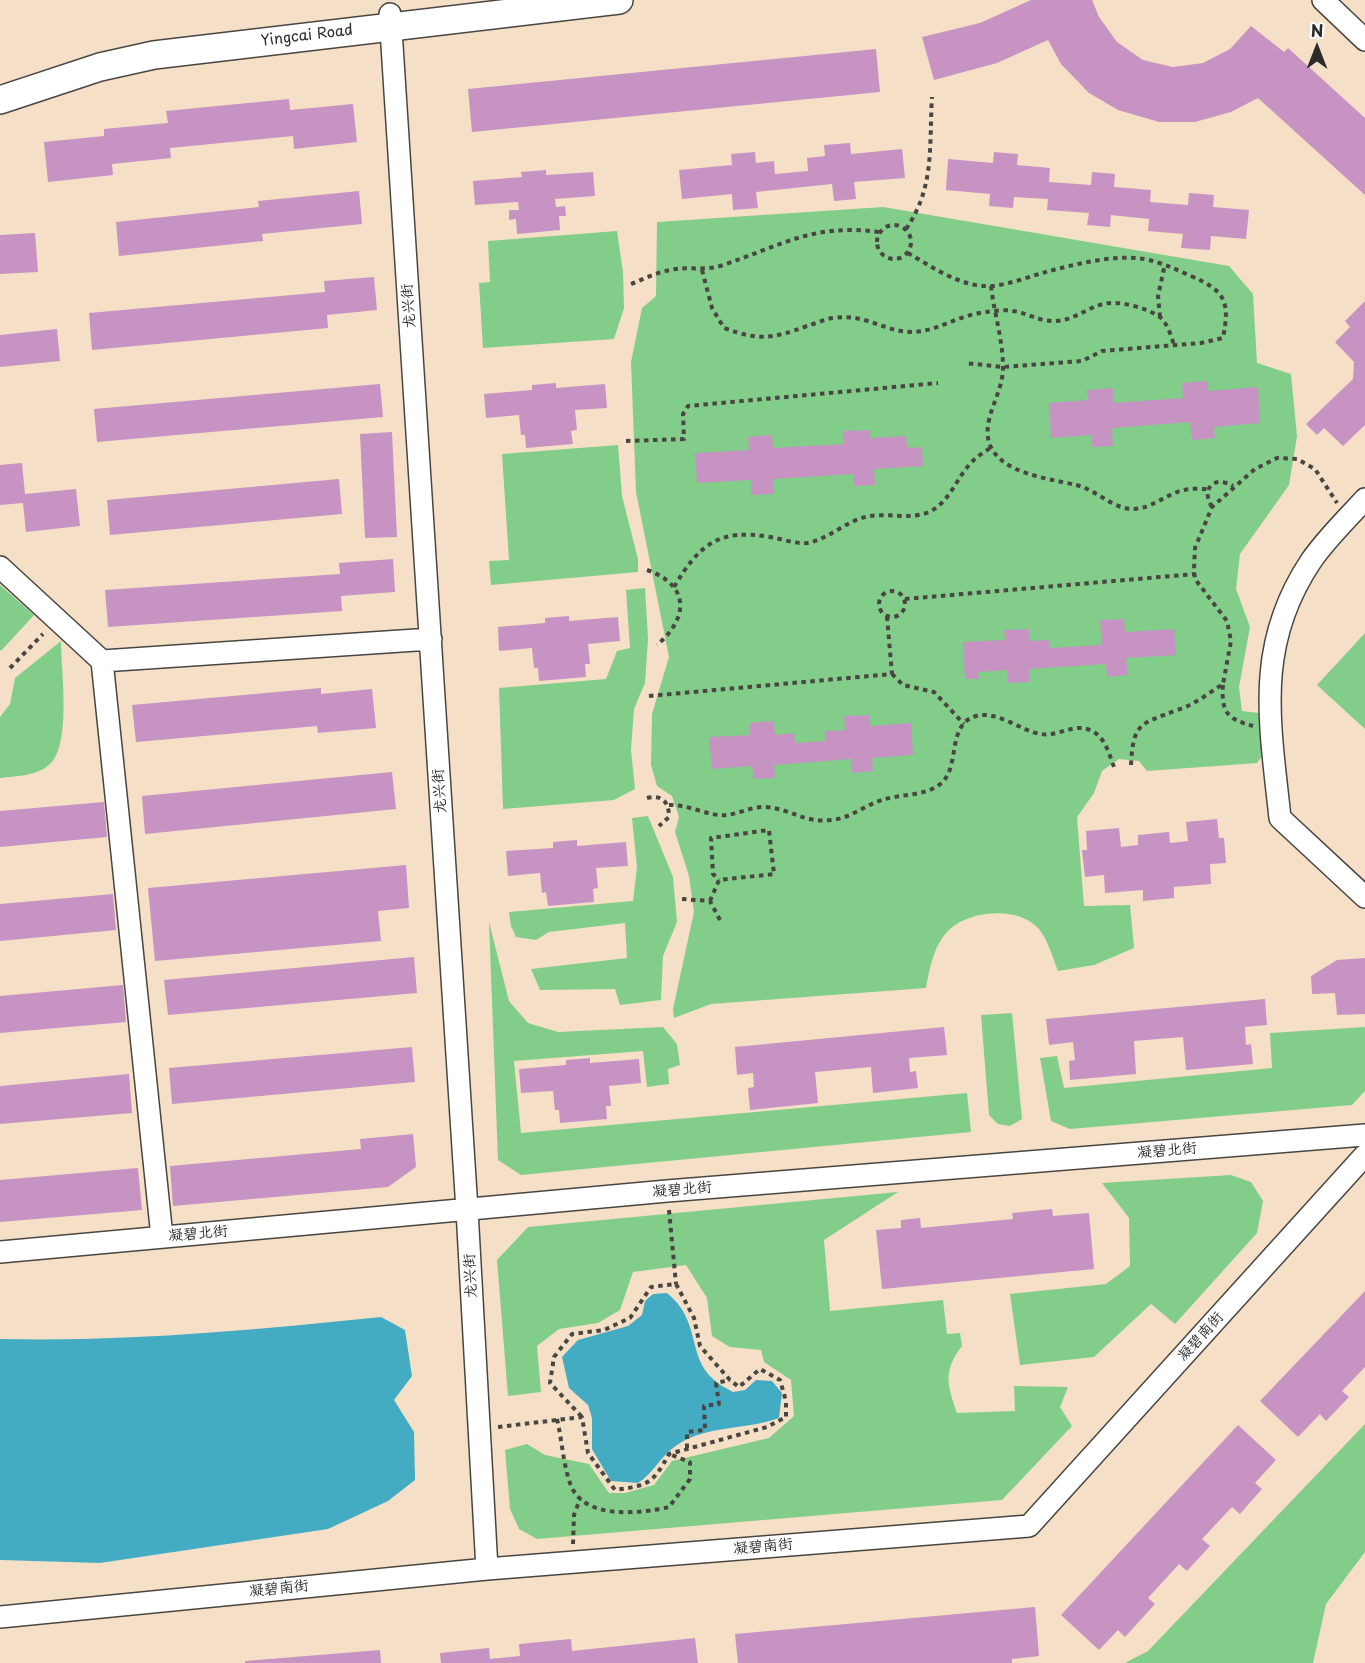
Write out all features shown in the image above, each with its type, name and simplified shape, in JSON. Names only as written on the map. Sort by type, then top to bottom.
[{"type":"main road","name":"Yingcai Road","points":[[0,100],[100,67],[154,55],[512,0]]},
{"type":"main road","name":"Yingcai Road","points":[[0,84],[95,54],[151,42],[619,0]]},
{"type":"street","points":[[1323,0],[1365,40]]},
{"type":"street","name":"龙兴街","points":[[391,20],[467,1210],[487,1569]]},
{"type":"street","points":[[1365,499],[1312,560],[1292,592],[1279,628],[1269,673],[1270,722],[1280,818],[1365,897]]},
{"type":"street","points":[[0,567],[102,661],[162,1237]]},
{"type":"street","points":[[102,661],[430,639]]},
{"type":"street","name":"凝碧北街","points":[[0,1252],[667,1191],[1365,1136]]},
{"type":"street","name":"凝碧南街","points":[[0,1617],[487,1569],[1029,1526],[1365,1155]]},
{"type":"path","points":[[906,229],[916,214],[926,191],[930,169],[932,97]]},
{"type":"path","points":[[631,284],[671,269],[702,270],[791,238],[849,228],[879,232],[892,224],[906,229],[912,241],[908,253],[896,260],[883,256],[876,245],[879,232]]},
{"type":"path","points":[[908,253],[949,276],[991,286],[1051,271],[1118,259],[1142,259],[1165,264],[1206,282],[1223,295],[1228,313],[1223,339],[1102,351],[1082,361],[1003,367],[965,363]]},
{"type":"path","points":[[1165,264],[1158,296],[1161,318],[1170,331],[1174,345]]},
{"type":"path","points":[[702,270],[712,308],[724,328],[747,336],[774,338],[831,318],[851,317],[912,332],[930,329],[965,314],[994,311],[1011,310],[1043,321],[1059,321],[1105,303],[1142,309],[1161,318]]},
{"type":"path","points":[[991,286],[1003,367],[1002,386],[987,427],[988,440],[1004,463],[1029,476],[1095,490],[1109,503],[1131,510],[1149,507],[1186,489],[1207,489],[1214,482],[1224,481],[1233,486]]},
{"type":"path","points":[[626,441],[684,439],[683,414],[688,406],[938,383]]},
{"type":"path","points":[[674,587],[695,554],[707,544],[728,537],[751,535],[804,543],[820,540],[852,521],[871,516],[918,516],[932,511],[948,496],[969,464],[992,447]]},
{"type":"path","points":[[1270,722],[1254,726],[1235,721],[1225,711],[1222,699],[1223,684],[1231,641],[1227,621],[1195,579],[1195,548],[1212,507],[1233,486],[1277,458],[1297,459],[1316,469],[1346,519]]},
{"type":"path","points":[[1207,489],[1207,499],[1212,507]]},
{"type":"path","points":[[647,570],[663,576],[674,587],[680,604],[679,622],[657,645]]},
{"type":"path","points":[[964,724],[934,692],[903,685],[892,674],[887,617],[880,610],[880,600],[887,592],[897,592],[905,599],[1194,574]]},
{"type":"path","points":[[887,617],[898,617],[905,609],[905,599]]},
{"type":"path","points":[[10,668],[57,620]]},
{"type":"path","points":[[649,696],[892,674]]},
{"type":"path","points":[[1131,765],[1132,740],[1142,725],[1153,717],[1179,710],[1223,684]]},
{"type":"path","points":[[647,798],[656,796],[669,805],[725,816],[765,807],[806,820],[834,820],[857,813],[880,800],[924,791],[940,785],[949,773],[957,735],[964,724],[976,716],[992,716],[1045,735],[1076,727],[1091,731],[1103,740],[1114,767]]},
{"type":"path","points":[[659,826],[669,818],[669,805]]},
{"type":"path","points":[[769,830],[774,874],[719,880],[713,874],[711,838],[769,830]]},
{"type":"path","points":[[710,901],[719,880]]},
{"type":"path","points":[[682,900],[710,901]]},
{"type":"path","points":[[710,901],[722,924]]},
{"type":"path","points":[[667,1191],[676,1284],[694,1318],[700,1346],[730,1380],[739,1386],[760,1369],[780,1380],[786,1401],[786,1417],[768,1426],[669,1454],[661,1469],[645,1485],[615,1490],[588,1453],[582,1417],[550,1383],[554,1357],[572,1334],[604,1330],[630,1318],[651,1287],[676,1284]]},
{"type":"path","points":[[687,1448],[687,1432],[705,1430],[704,1406],[719,1404],[716,1383],[730,1380]]},
{"type":"path","points":[[479,1429],[582,1417]]},
{"type":"path","points":[[557,1419],[570,1484],[580,1498],[598,1509],[625,1513],[669,1507],[690,1479],[690,1462],[669,1454]]},
{"type":"path","points":[[575,1563],[572,1530],[580,1498]]},
{"type":"green space","points":[[883,207],[1229,266],[1253,294],[1257,363],[1291,374],[1297,436],[1289,485],[1240,554],[1236,589],[1250,627],[1239,687],[1242,711],[1259,713],[1263,755],[1257,763],[1147,771],[1139,761],[1119,759],[1102,771],[1094,793],[1077,817],[1084,906],[1130,905],[1134,948],[1094,965],[1058,971],[1039,929],[1020,917],[995,913],[970,918],[950,929],[940,942],[934,956],[926,988],[711,1004],[674,1018],[673,1009],[694,912],[689,876],[675,832],[679,817],[672,796],[657,786],[651,765],[652,714],[669,657],[636,492],[631,362],[642,308],[656,296],[657,222]]},
{"type":"green space","points":[[617,231],[623,272],[624,308],[614,339],[483,348],[479,283],[490,282],[488,241]]},
{"type":"green space","points":[[618,445],[622,496],[638,559],[638,572],[491,585],[489,561],[509,560],[502,454]]},
{"type":"green space","points":[[0,585],[34,615],[1,651],[0,650]]},
{"type":"green space","points":[[645,588],[648,639],[645,683],[634,709],[631,750],[635,789],[614,800],[503,809],[499,688],[606,679],[617,651],[630,648],[626,590]]},
{"type":"green space","points":[[1365,633],[1365,729],[1317,685]]},
{"type":"green space","points":[[61,641],[64,707],[61,742],[56,755],[44,769],[26,775],[0,778],[0,717],[10,704],[15,678]]},
{"type":"green space","points":[[648,816],[673,877],[677,922],[663,956],[661,1000],[620,1005],[615,989],[540,990],[531,969],[627,958],[625,923],[549,932],[536,940],[516,937],[511,926],[509,912],[633,901],[637,867],[632,818]]},
{"type":"green space","points":[[489,922],[509,1001],[528,1023],[558,1032],[663,1027],[677,1044],[680,1065],[668,1069],[669,1084],[647,1087],[643,1051],[514,1061],[521,1133],[967,1093],[971,1132],[521,1175],[498,1160]]},
{"type":"green space","points":[[1012,1013],[1022,1119],[1010,1126],[998,1124],[989,1115],[981,1015]]},
{"type":"green space","points":[[1365,1027],[1365,1091],[1352,1105],[1070,1129],[1051,1121],[1040,1058],[1057,1056],[1064,1088],[1272,1068],[1270,1033]]},
{"type":"green space","points":[[1231,1175],[1251,1182],[1263,1201],[1257,1233],[1175,1324],[1151,1304],[1094,1357],[1020,1365],[1010,1294],[1106,1284],[1130,1266],[1129,1218],[1102,1183]]},
{"type":"green space","points":[[898,1192],[824,1240],[830,1311],[943,1300],[947,1334],[960,1333],[962,1346],[949,1371],[949,1386],[957,1413],[1015,1411],[1014,1386],[1068,1387],[1060,1407],[1072,1426],[1002,1500],[537,1539],[519,1529],[510,1509],[505,1450],[527,1444],[545,1455],[589,1464],[609,1493],[625,1493],[654,1485],[672,1461],[769,1438],[794,1416],[791,1380],[764,1362],[761,1350],[730,1347],[712,1336],[707,1298],[686,1265],[633,1272],[620,1310],[598,1323],[559,1329],[537,1346],[541,1392],[508,1396],[497,1260],[528,1227]]},
{"type":"green space","points":[[1365,1424],[1365,1552],[1326,1604],[1313,1663],[1125,1663],[1148,1651]]},
{"type":"water","points":[[667,1293],[685,1315],[700,1360],[713,1379],[733,1392],[745,1390],[756,1380],[772,1381],[782,1393],[779,1418],[701,1434],[671,1449],[638,1483],[611,1481],[592,1449],[592,1418],[588,1405],[569,1388],[562,1357],[578,1340],[628,1326],[642,1315],[645,1301],[653,1294]]},
{"type":"water","points":[[381,1317],[405,1330],[412,1376],[394,1400],[414,1432],[415,1480],[388,1501],[328,1529],[100,1563],[0,1560],[0,1339],[143,1337]]},
{"type":"building","points":[[1031,0],[1092,0],[1099,17],[1117,42],[1143,60],[1173,67],[1203,63],[1230,49],[1251,26],[1284,52],[1288,48],[1365,118],[1365,195],[1258,98],[1231,112],[1195,122],[1159,122],[1118,110],[1089,93],[1061,64],[1048,40],[997,63],[934,80],[922,37],[980,23]]},
{"type":"building","points":[[876,49],[880,92],[472,132],[468,89]]},
{"type":"building","points":[[289,99],[290,110],[353,104],[357,142],[294,149],[293,136],[170,148],[171,158],[112,164],[113,175],[48,182],[44,142],[104,136],[104,129],[168,123],[166,111]]},
{"type":"building","points":[[850,143],[851,154],[902,149],[905,178],[854,182],[856,199],[834,201],[832,184],[756,192],[758,208],[733,210],[732,194],[682,199],[679,170],[732,165],[731,154],[755,152],[756,163],[774,161],[775,174],[808,171],[807,158],[825,156],[824,145]]},
{"type":"building","points":[[994,152],[1018,154],[1017,165],[1050,168],[1049,182],[1091,185],[1092,172],[1115,174],[1114,187],[1151,190],[1150,202],[1188,205],[1189,193],[1214,195],[1213,207],[1249,210],[1246,239],[1211,236],[1210,250],[1181,248],[1183,234],[1148,231],[1149,219],[1111,215],[1110,227],[1087,225],[1089,213],[1047,210],[1048,199],[1014,197],[1013,208],[989,206],[990,194],[946,190],[948,159],[993,163]]},
{"type":"building","points":[[546,170],[546,175],[593,172],[595,196],[555,199],[556,207],[565,206],[566,216],[559,216],[560,230],[517,234],[516,219],[509,220],[509,210],[519,210],[518,202],[475,205],[473,181],[522,177],[521,172]]},
{"type":"building","points":[[359,191],[362,224],[262,234],[263,241],[119,256],[116,222],[259,207],[258,201]]},
{"type":"building","points":[[35,233],[38,272],[0,274],[0,235]]},
{"type":"building","points":[[374,277],[377,310],[327,315],[328,328],[92,350],[89,313],[325,292],[324,281]]},
{"type":"building","points":[[1365,301],[1365,425],[1343,446],[1324,428],[1317,435],[1306,424],[1353,379],[1354,362],[1335,342],[1350,327],[1345,321]]},
{"type":"building","points":[[57,329],[60,361],[0,367],[0,335]]},
{"type":"building","points":[[1207,381],[1208,391],[1258,387],[1260,423],[1214,427],[1215,438],[1192,440],[1190,422],[1112,428],[1113,446],[1092,447],[1091,435],[1051,438],[1049,403],[1088,400],[1087,390],[1113,388],[1114,403],[1183,398],[1182,383]]},
{"type":"building","points":[[556,383],[556,388],[605,384],[607,408],[575,410],[577,430],[571,431],[573,444],[526,448],[525,435],[521,435],[519,415],[486,418],[484,394],[532,390],[532,385]]},
{"type":"building","points":[[380,384],[383,417],[97,442],[94,409]]},
{"type":"building","points":[[869,430],[870,438],[906,436],[907,448],[922,447],[923,466],[874,469],[875,485],[853,486],[853,474],[773,479],[774,494],[751,495],[751,480],[697,483],[695,453],[749,450],[748,437],[772,435],[773,448],[844,444],[843,431]]},
{"type":"building","points":[[392,432],[397,537],[365,538],[360,434]]},
{"type":"building","points":[[22,463],[25,494],[76,489],[80,526],[26,532],[23,503],[0,505],[0,465]]},
{"type":"building","points":[[339,479],[342,514],[110,535],[107,500]]},
{"type":"building","points":[[393,559],[395,592],[341,596],[342,611],[108,627],[105,590],[340,574],[339,563]]},
{"type":"building","points":[[569,616],[569,621],[618,617],[620,641],[588,644],[590,664],[585,664],[586,677],[539,681],[538,668],[534,668],[532,648],[499,651],[498,627],[545,623],[545,618]]},
{"type":"building","points":[[1124,619],[1125,632],[1174,629],[1176,655],[1126,658],[1128,675],[1107,677],[1106,664],[1029,669],[1029,682],[1008,683],[1007,670],[978,672],[979,679],[965,679],[963,642],[1005,640],[1004,630],[1029,629],[1029,641],[1049,640],[1049,648],[1102,645],[1100,620]]},
{"type":"building","points":[[321,688],[321,694],[372,689],[376,728],[318,733],[317,726],[136,742],[132,705]]},
{"type":"building","points":[[869,715],[870,726],[911,723],[913,755],[872,758],[873,771],[852,773],[851,759],[774,765],[775,778],[754,779],[752,766],[712,769],[709,737],[750,735],[749,723],[774,721],[775,735],[794,733],[795,743],[826,741],[825,731],[845,730],[844,716]]},
{"type":"building","points":[[392,772],[396,809],[145,834],[142,796]]},
{"type":"building","points":[[104,802],[107,837],[0,847],[0,811]]},
{"type":"building","points":[[1217,819],[1219,838],[1224,838],[1226,863],[1210,864],[1211,884],[1174,887],[1174,898],[1143,901],[1143,890],[1105,893],[1104,875],[1085,877],[1082,850],[1087,850],[1086,831],[1119,828],[1121,847],[1138,845],[1138,835],[1169,832],[1170,843],[1188,841],[1186,822]]},
{"type":"building","points":[[577,840],[577,846],[626,842],[628,866],[596,868],[598,888],[593,889],[594,902],[548,906],[546,892],[542,893],[540,873],[508,876],[506,851],[553,848],[553,842]]},
{"type":"building","points":[[406,865],[409,908],[378,911],[381,941],[155,961],[148,888]]},
{"type":"building","points":[[113,894],[116,930],[0,941],[0,904]]},
{"type":"building","points":[[414,957],[417,993],[168,1015],[164,980]]},
{"type":"building","points":[[1365,958],[1365,1014],[1337,1015],[1335,993],[1312,994],[1311,976],[1337,960]]},
{"type":"building","points":[[123,985],[126,1022],[0,1033],[0,996]]},
{"type":"building","points":[[1265,999],[1267,1025],[1245,1027],[1246,1045],[1251,1044],[1253,1064],[1186,1070],[1183,1037],[1134,1041],[1136,1074],[1070,1080],[1069,1061],[1075,1060],[1073,1042],[1049,1045],[1046,1019]]},
{"type":"building","points":[[944,1027],[947,1055],[909,1058],[910,1072],[916,1071],[918,1088],[873,1093],[871,1067],[815,1072],[818,1103],[750,1110],[748,1088],[754,1087],[753,1073],[737,1075],[735,1047]]},
{"type":"building","points":[[412,1047],[415,1082],[172,1104],[169,1068]]},
{"type":"building","points":[[590,1058],[590,1063],[639,1059],[641,1083],[609,1086],[611,1106],[606,1106],[607,1119],[560,1123],[559,1110],[555,1110],[553,1091],[521,1093],[519,1069],[566,1065],[566,1060]]},
{"type":"building","points":[[129,1074],[132,1113],[0,1124],[0,1086]]},
{"type":"building","points":[[413,1134],[416,1167],[388,1187],[173,1206],[170,1166],[361,1149],[360,1139]]},
{"type":"building","points":[[138,1168],[142,1210],[0,1222],[0,1180]]},
{"type":"building","points":[[1052,1209],[1053,1216],[1089,1213],[1094,1269],[882,1289],[876,1230],[901,1228],[901,1220],[920,1218],[921,1228],[1013,1219],[1012,1213]]},
{"type":"building","points":[[1365,1291],[1365,1367],[1342,1391],[1349,1397],[1326,1421],[1320,1414],[1298,1437],[1260,1401]]},
{"type":"building","points":[[1238,1425],[1276,1460],[1255,1483],[1262,1489],[1240,1514],[1232,1507],[1202,1539],[1210,1546],[1187,1571],[1179,1564],[1148,1598],[1155,1604],[1125,1637],[1118,1630],[1099,1650],[1061,1615]]},
{"type":"building","points":[[1035,1607],[1039,1656],[1012,1659],[1012,1663],[738,1663],[735,1634]]},
{"type":"building","points":[[695,1638],[698,1663],[441,1663],[440,1653],[489,1648],[490,1659],[520,1656],[519,1644],[571,1639],[572,1651]]},
{"type":"building","points":[[380,1650],[381,1663],[245,1663],[245,1661]]}]
